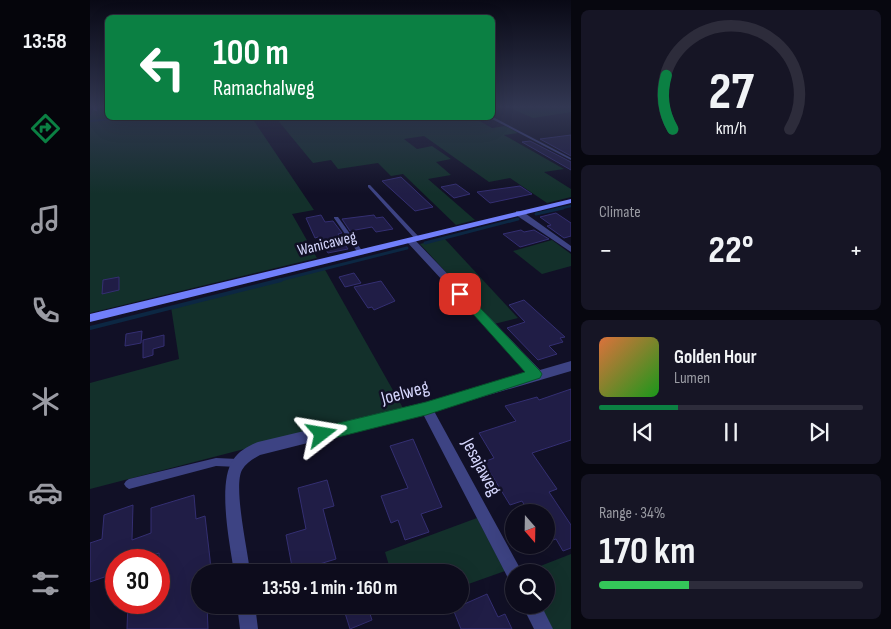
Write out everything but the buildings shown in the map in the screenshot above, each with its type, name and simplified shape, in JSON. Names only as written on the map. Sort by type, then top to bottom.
[{"type":"street","name":"Wanicaweg","points":[[90,318],[571,200]]},
{"type":"street","points":[[519,213],[571,250]]},
{"type":"street","points":[[414,239],[536,374]]},
{"type":"street","name":"Joelweg","points":[[243,458],[258,449],[426,408],[536,374],[571,366]]},
{"type":"street","name":"Jesajaweg","points":[[426,408],[510,564]]},
{"type":"street","points":[[241,564],[232,481],[243,458]]},
{"type":"street","points":[[247,614],[249,629]]},
{"type":"street","points":[[536,614],[544,629]]},
{"type":"lane","points":[[525,135],[571,159]]},
{"type":"lane","points":[[369,186],[414,239]]},
{"type":"lane","points":[[336,218],[360,252]]},
{"type":"lane","points":[[129,484],[216,462],[243,458]]},
{"type":"green space","points":[[90,135],[264,135],[314,210],[292,214],[317,258],[90,313]]},
{"type":"green space","points":[[290,135],[505,135],[564,169],[544,172],[571,189],[571,197],[547,203],[510,178],[489,182],[424,136],[404,139],[417,149],[432,146],[451,159],[436,162],[451,175],[428,179],[475,220],[456,225],[403,174],[391,176],[378,163],[338,169],[331,160],[313,163]]},
{"type":"green space","points":[[444,238],[518,318],[494,324],[420,244]]},
{"type":"green space","points":[[552,240],[571,254],[571,266],[542,274],[513,251]]},
{"type":"green space","points":[[324,268],[403,408],[90,489],[90,383],[179,359],[171,307]]},
{"type":"green space","points":[[477,518],[505,571],[469,584],[469,564],[389,564],[385,552]]},
{"type":"green space","points":[[571,554],[571,629],[552,629],[544,614],[555,614],[555,564],[545,564]]},
{"type":"waterway","points":[[557,209],[571,206]]},
{"type":"waterway","points":[[536,214],[563,208]]},
{"type":"waterway","points":[[425,243],[518,219]]},
{"type":"waterway","points":[[276,281],[407,248]]},
{"type":"waterway","points":[[90,328],[281,280]]},
{"type":"route","points":[[322,434],[426,408],[536,374],[460,294]]}]
